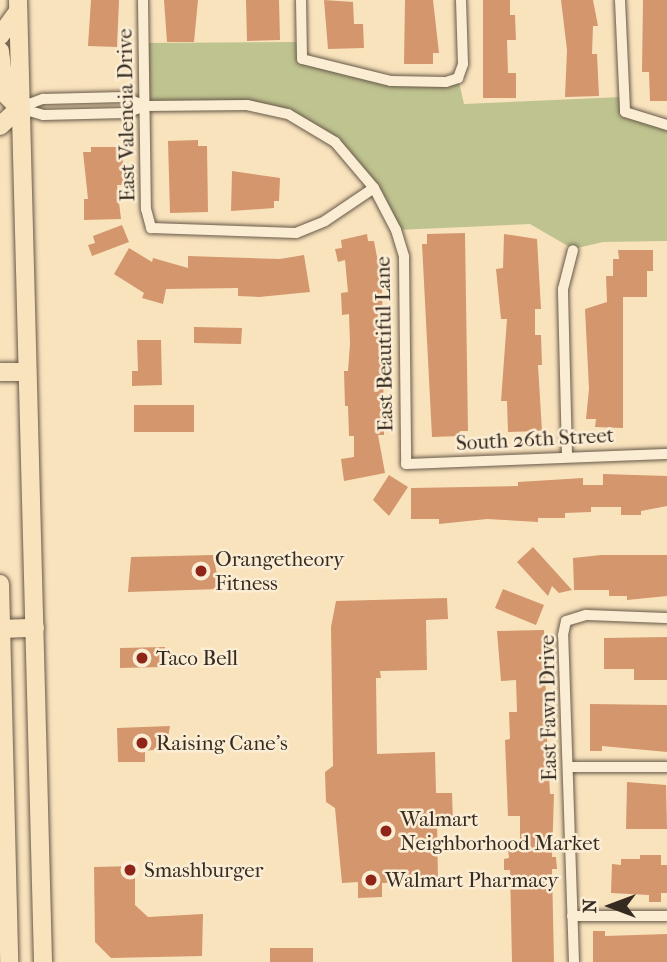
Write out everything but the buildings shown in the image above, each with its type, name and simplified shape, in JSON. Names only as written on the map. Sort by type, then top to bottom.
[{"type":"main road","points":[[0,36],[18,6]]},
{"type":"main road","points":[[18,6],[43,962]]},
{"type":"main road","points":[[0,51],[5,94],[19,108]]},
{"type":"main road","points":[[0,126],[19,108]]},
{"type":"main road","points":[[0,372],[26,372]]},
{"type":"main road","points":[[0,584],[9,962]]},
{"type":"main road","points":[[1,629],[35,628]]},
{"type":"street","name":"East Valencia Drive","points":[[142,0],[146,209],[151,228],[296,233],[325,222],[374,188]]},
{"type":"street","points":[[301,0],[302,59],[391,81],[458,78],[463,64],[461,0]]},
{"type":"street","points":[[620,0],[625,111],[667,125]]},
{"type":"street","name":"East Beautiful Lane","points":[[19,108],[43,99],[124,97],[145,106],[247,105],[288,114],[335,142],[374,188],[396,230],[404,257],[406,464]]},
{"type":"street","points":[[567,456],[563,289],[573,250]]},
{"type":"street","name":"South 26th Street","points":[[406,464],[667,454]]},
{"type":"street","name":"East Fawn Drive","points":[[574,962],[563,635],[566,621],[586,615],[667,618]]},
{"type":"street","points":[[568,767],[667,767]]},
{"type":"street","points":[[572,916],[667,916]]},
{"type":"green space","points":[[302,42],[303,59],[368,77],[458,78],[464,104],[622,97],[625,112],[667,125],[667,241],[603,242],[573,249],[530,224],[396,230],[335,142],[269,109],[145,106],[144,43]]},
{"type":"place","name":"Orangetheory Fitness","points":[[201,571]]},
{"type":"place","name":"Taco Bell","points":[[142,658]]},
{"type":"place","name":"Raising Cane's","points":[[142,743]]},
{"type":"place","name":"Walmart Neighborhood Market","points":[[386,831]]},
{"type":"place","name":"Smashburger","points":[[130,870]]},
{"type":"place","name":"Walmart Pharmacy","points":[[371,880]]}]
